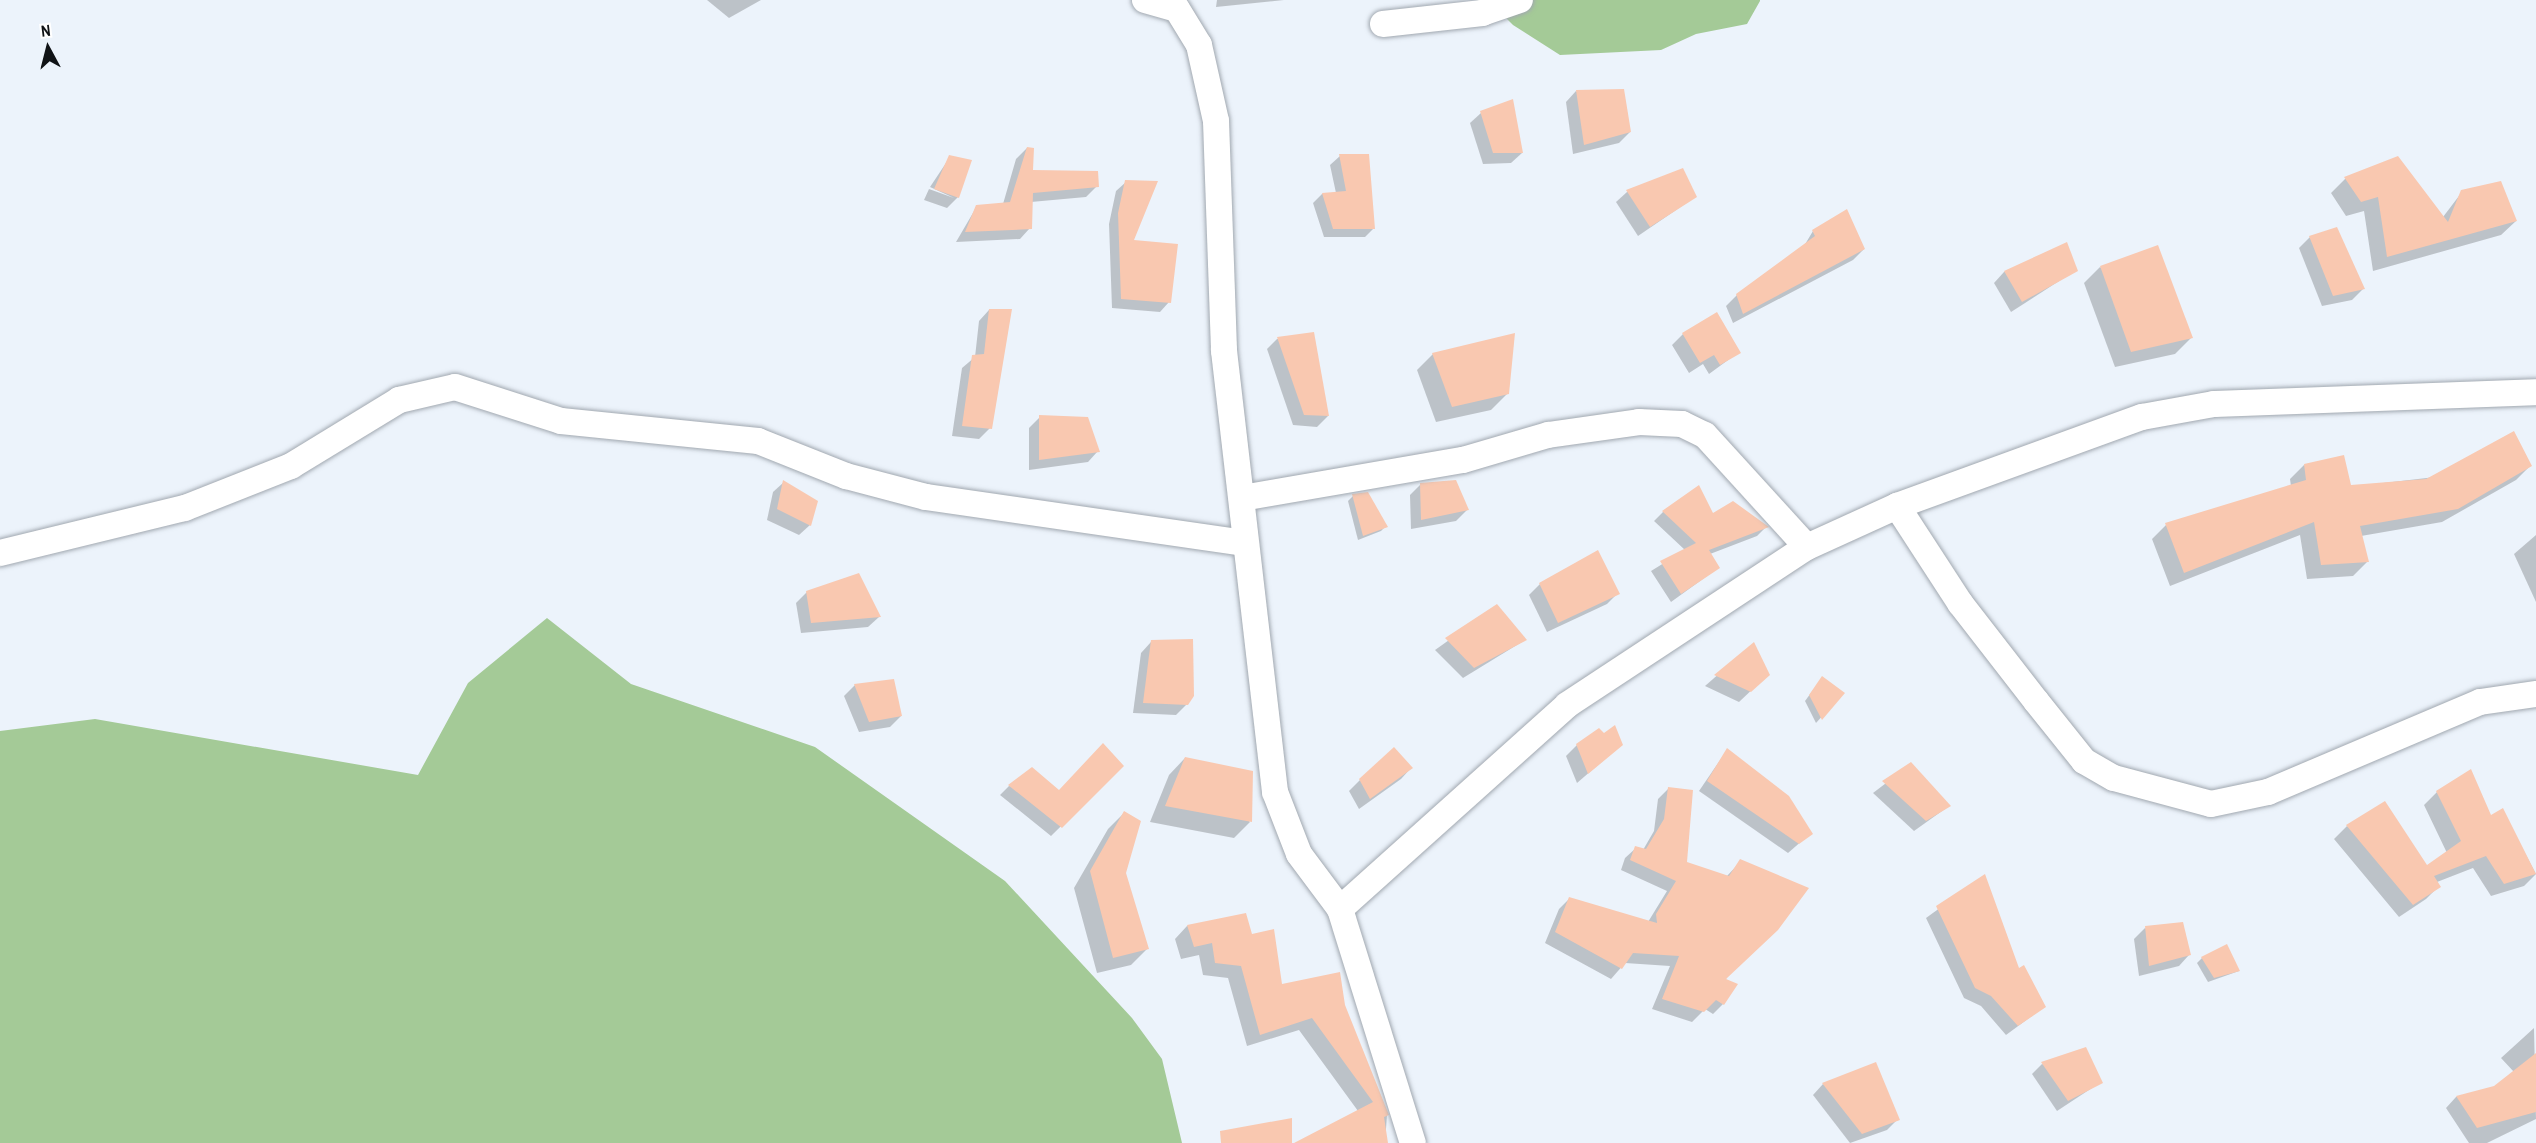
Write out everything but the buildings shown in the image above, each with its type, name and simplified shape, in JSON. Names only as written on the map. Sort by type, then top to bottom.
[{"type":"street","points":[[1145,0],[1177,9],[1198,45],[1216,121],[1224,351],[1275,792],[1299,854],[1340,909],[1413,1143]]},
{"type":"street","points":[[1383,24],[1482,13],[1520,0]]},
{"type":"street","points":[[0,554],[185,508],[291,466],[399,399],[455,387],[561,421],[758,441],[846,476],[926,497],[1245,543]]},
{"type":"street","points":[[1340,909],[1567,705],[1807,547],[1897,506],[2142,417],[2214,404],[2536,392]]},
{"type":"street","points":[[1242,498],[1463,460],[1548,435],[1639,422],[1682,424],[1706,435],[1807,547]]},
{"type":"street","points":[[1897,506],[1960,603],[2036,701],[2084,761],[2114,778],[2211,804],[2268,792],[2480,702],[2536,694]]},
{"type":"green space","points":[[1488,0],[1760,1],[1747,24],[1696,34],[1661,50],[1560,55],[1513,25]]},
{"type":"green space","points":[[547,618],[631,684],[815,747],[1005,881],[1132,1018],[1162,1059],[1182,1143],[0,1143],[0,731],[95,719],[418,775],[468,683]]}]
